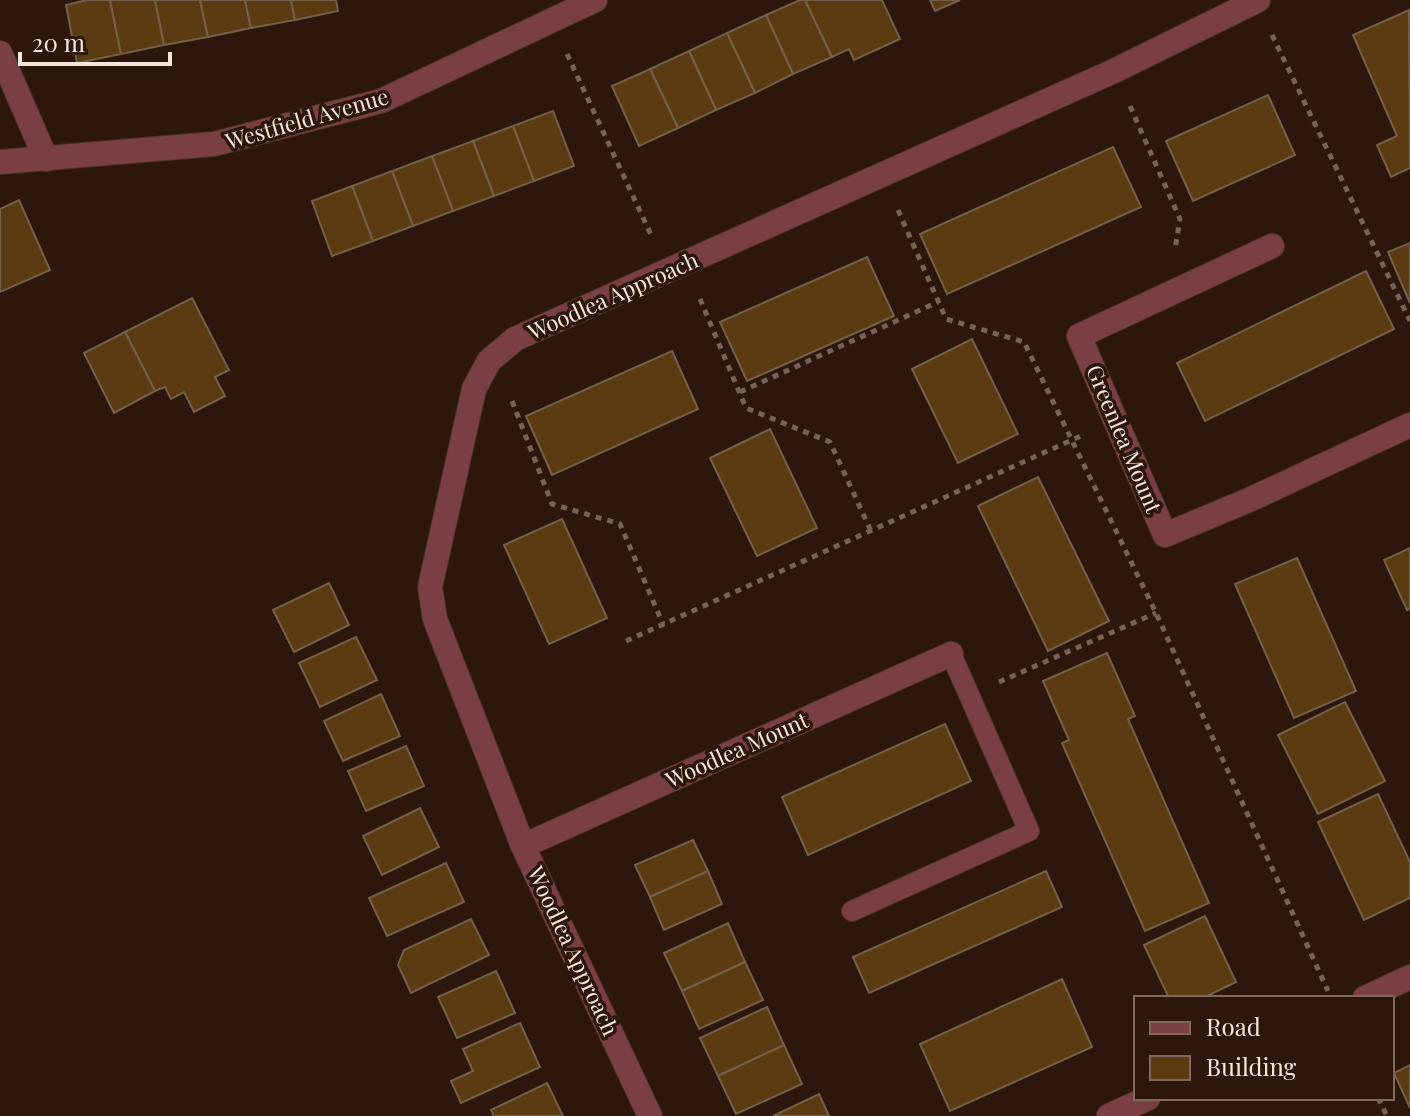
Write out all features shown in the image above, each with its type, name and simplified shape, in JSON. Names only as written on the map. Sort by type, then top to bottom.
[{"type":"street","name":"Westfield Avenue","points":[[0,162],[214,144],[381,101],[595,0]]},
{"type":"street","name":"Woodlea Approach","points":[[650,1116],[523,846],[435,619],[430,587],[474,389],[489,361],[515,339],[1114,71],[1257,1]]},
{"type":"street","points":[[0,53],[46,159]]},
{"type":"street","name":"Greenlea Mount","points":[[1272,246],[1079,336],[1165,535],[1249,500],[1410,425]]},
{"type":"street","name":"Woodlea Mount","points":[[523,846],[951,654]]},
{"type":"street","points":[[1369,996],[1410,977]]},
{"type":"street","points":[[1109,1116],[1144,1100]]},
{"type":"lane","points":[[852,911],[1029,831],[951,654]]},
{"type":"path","points":[[1257,1],[1410,321]]},
{"type":"path","points":[[552,20],[746,408],[830,442],[871,531]]},
{"type":"path","points":[[1114,71],[1180,219],[1167,297]]},
{"type":"path","points":[[883,176],[946,319],[1024,342],[1156,613],[1328,991]]},
{"type":"path","points":[[740,392],[938,302]]},
{"type":"path","points":[[495,356],[552,504],[620,524],[663,624]]},
{"type":"path","points":[[626,641],[1117,420]]},
{"type":"path","points":[[969,695],[1156,613]]},
{"type":"building","points":[[87,0],[110,0],[121,54],[77,63],[66,5]]},
{"type":"building","points":[[110,0],[155,0],[164,45],[121,54]]},
{"type":"building","points":[[155,0],[200,0],[208,37],[164,45]]},
{"type":"building","points":[[200,0],[245,0],[251,28],[208,37]]},
{"type":"building","points":[[245,0],[291,0],[295,20],[251,28]]},
{"type":"building","points":[[291,0],[336,0],[338,11],[295,20]]},
{"type":"building","points":[[805,0],[832,57],[793,74],[766,15]]},
{"type":"building","points":[[805,0],[882,0],[900,39],[854,60],[849,49],[832,57]]},
{"type":"building","points":[[930,0],[960,0],[935,11]]},
{"type":"building","points":[[1409,10],[1410,168],[1391,177],[1377,145],[1397,136],[1353,35]]},
{"type":"building","points":[[766,15],[793,74],[755,93],[727,33]]},
{"type":"building","points":[[727,33],[755,93],[716,110],[689,51]]},
{"type":"building","points":[[689,51],[716,110],[678,128],[650,69]]},
{"type":"building","points":[[650,69],[678,128],[639,146],[612,86]]},
{"type":"building","points":[[1268,95],[1295,155],[1193,201],[1166,141]]},
{"type":"building","points":[[553,111],[574,166],[534,181],[513,126]]},
{"type":"building","points":[[513,126],[534,181],[494,196],[473,141]]},
{"type":"building","points":[[473,141],[494,196],[453,211],[432,156]]},
{"type":"building","points":[[1113,147],[1141,207],[947,294],[920,234]]},
{"type":"building","points":[[432,156],[453,211],[413,226],[392,171]]},
{"type":"building","points":[[392,171],[413,226],[373,241],[352,186]]},
{"type":"building","points":[[352,186],[373,241],[332,256],[312,201]]},
{"type":"building","points":[[19,200],[50,270],[0,292],[0,209]]},
{"type":"building","points":[[1410,243],[1410,303],[1388,252]]},
{"type":"building","points":[[867,257],[894,316],[747,381],[720,322]]},
{"type":"building","points":[[1366,271],[1394,329],[1205,421],[1177,363]]},
{"type":"building","points":[[192,298],[229,370],[215,377],[225,396],[194,412],[184,392],[171,399],[165,387],[155,391],[125,332]]},
{"type":"building","points":[[125,332],[155,391],[114,413],[84,353]]},
{"type":"building","points":[[972,339],[1018,434],[958,463],[912,369]]},
{"type":"building","points":[[672,351],[698,409],[552,475],[526,416]]},
{"type":"building","points":[[770,429],[817,528],[757,556],[710,458]]},
{"type":"building","points":[[1038,477],[1109,621],[1048,651],[978,506]]},
{"type":"building","points":[[562,519],[607,618],[549,644],[504,545]]},
{"type":"building","points":[[1410,548],[1410,609],[1407,610],[1384,560]]},
{"type":"building","points":[[1297,558],[1356,691],[1294,718],[1235,584]]},
{"type":"building","points":[[329,583],[349,625],[294,652],[273,610]]},
{"type":"building","points":[[356,637],[377,680],[320,707],[299,663]]},
{"type":"building","points":[[1107,653],[1135,716],[1128,719],[1209,903],[1145,931],[1062,743],[1069,740],[1043,681]]},
{"type":"building","points":[[381,694],[400,736],[343,761],[324,721]]},
{"type":"building","points":[[1345,702],[1385,781],[1318,814],[1278,735]]},
{"type":"building","points":[[945,724],[971,781],[808,855],[782,797]]},
{"type":"building","points":[[406,746],[424,786],[366,811],[348,771]]},
{"type":"building","points":[[1378,794],[1410,862],[1410,898],[1364,920],[1318,822]]},
{"type":"building","points":[[420,808],[439,847],[382,875],[363,836]]},
{"type":"building","points":[[693,840],[708,871],[650,897],[635,865]]},
{"type":"building","points":[[446,863],[464,902],[387,936],[369,898]]},
{"type":"building","points":[[708,871],[722,904],[664,930],[650,897]]},
{"type":"building","points":[[1046,871],[1062,907],[869,993],[853,957]]},
{"type":"building","points":[[1205,916],[1236,982],[1207,996],[1168,996],[1144,945]]},
{"type":"building","points":[[471,919],[489,955],[411,993],[398,965],[404,950]]},
{"type":"building","points":[[728,923],[745,962],[682,991],[664,953]]},
{"type":"building","points":[[745,962],[763,1000],[699,1029],[682,991]]},
{"type":"building","points":[[496,971],[515,1013],[457,1038],[438,997]]},
{"type":"building","points":[[1062,979],[1092,1047],[950,1111],[920,1044]]},
{"type":"building","points":[[767,1007],[784,1045],[718,1076],[700,1038]]},
{"type":"building","points":[[520,1023],[540,1067],[461,1103],[451,1081],[473,1071],[463,1049]]},
{"type":"building","points":[[784,1045],[802,1084],[736,1114],[718,1076]]},
{"type":"building","points":[[1410,1065],[1410,1108],[1394,1073]]},
{"type":"building","points":[[547,1083],[563,1116],[494,1116],[491,1110]]},
{"type":"building","points":[[819,1094],[829,1116],[773,1116]]}]
